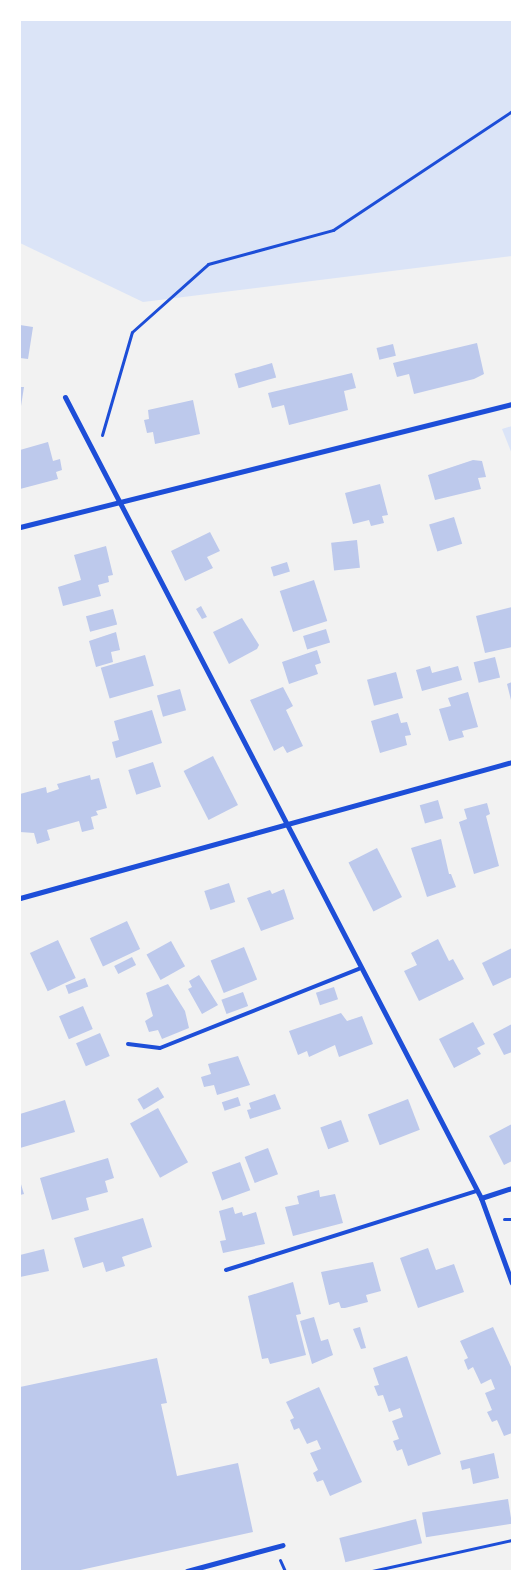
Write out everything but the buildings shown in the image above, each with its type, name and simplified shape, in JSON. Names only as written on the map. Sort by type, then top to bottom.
[{"type":"street","points":[[65,398],[263,777],[284,824],[359,969],[477,1191],[512,1283]]},
{"type":"street","points":[[20,527],[512,404]]},
{"type":"street","points":[[20,898],[512,762]]},
{"type":"street","points":[[480,1198],[512,1188]]},
{"type":"street","points":[[187,1571],[283,1546]]},
{"type":"lane","points":[[128,1044],[160,1048],[359,969]]},
{"type":"lane","points":[[226,1270],[477,1191]]},
{"type":"path","points":[[96,456],[132,332],[208,264],[333,230],[512,111]]},
{"type":"path","points":[[372,1571],[512,1540]]},
{"type":"shaded area","points":[[20,20],[512,20],[512,256],[143,302],[20,243]]},
{"type":"shaded area","points":[[512,426],[512,454],[502,429]]}]
